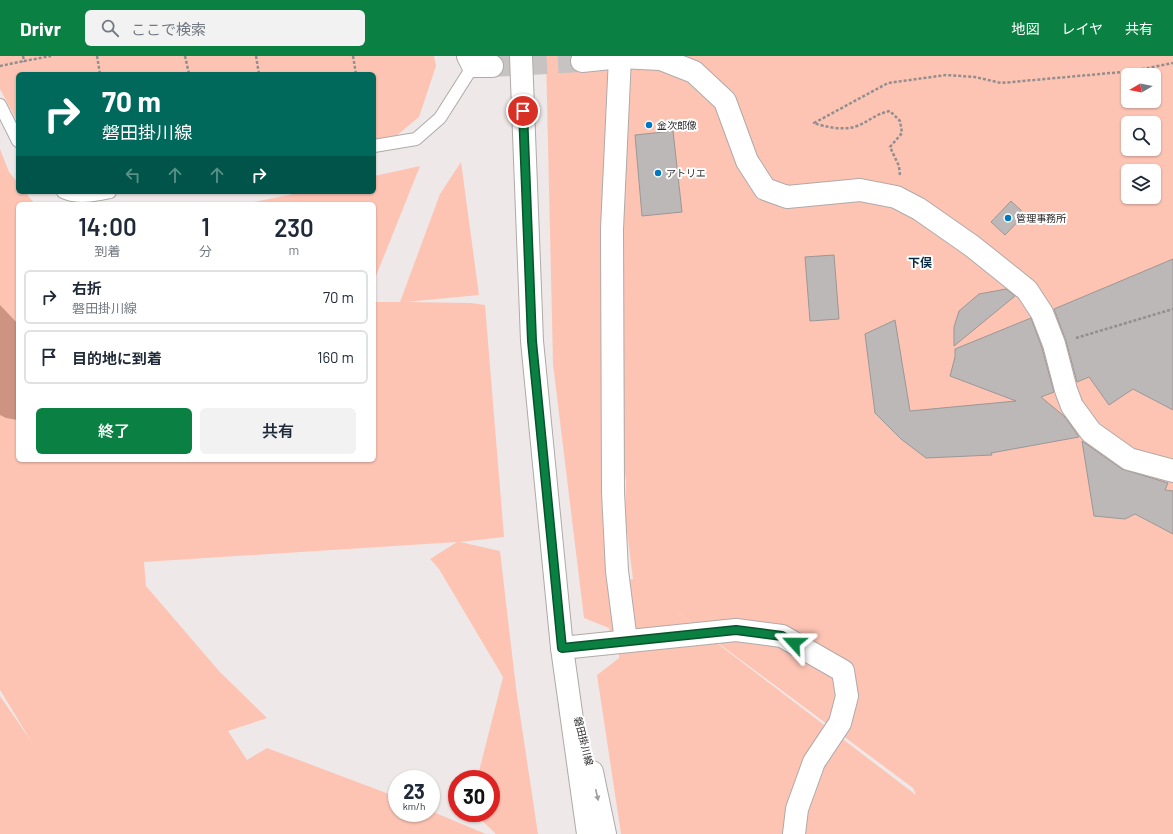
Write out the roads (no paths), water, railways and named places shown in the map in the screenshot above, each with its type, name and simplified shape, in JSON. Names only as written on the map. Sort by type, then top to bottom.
[{"type":"street","name":"磐田掛川線","points":[[522,56],[532,341],[562,648],[588,834]]},
{"type":"street","points":[[620,57],[612,229],[613,492],[617,571],[626,641]]},
{"type":"street","points":[[582,61],[620,57],[661,59],[694,72],[725,101],[747,161],[765,189],[788,197],[860,190],[896,196],[919,209],[972,246],[1027,290],[1042,313],[1054,344],[1070,401],[1091,432],[1129,459],[1173,471]]},
{"type":"street","points":[[562,648],[736,630],[782,636],[843,671],[847,696],[840,723],[814,762],[797,809],[794,834]]},
{"type":"street","name":"磐田掛川線","points":[[562,648],[605,834]]},
{"type":"lane","points":[[376,146],[416,139],[440,118],[478,63]]},
{"type":"lane","points":[[0,105],[16,137]]},
{"type":"lane","points":[[66,194],[70,196],[89,196],[100,194]]},
{"type":"tunnel","points":[[492,66],[582,61]]},
{"type":"place","name":"金次郎像","points":[[649,125]]},
{"type":"place","name":"アトリエ","points":[[658,173]]},
{"type":"place","name":"管理事務所","points":[[1008,218]]},
{"type":"district","name":"下俣","points":[[920,262]]}]
